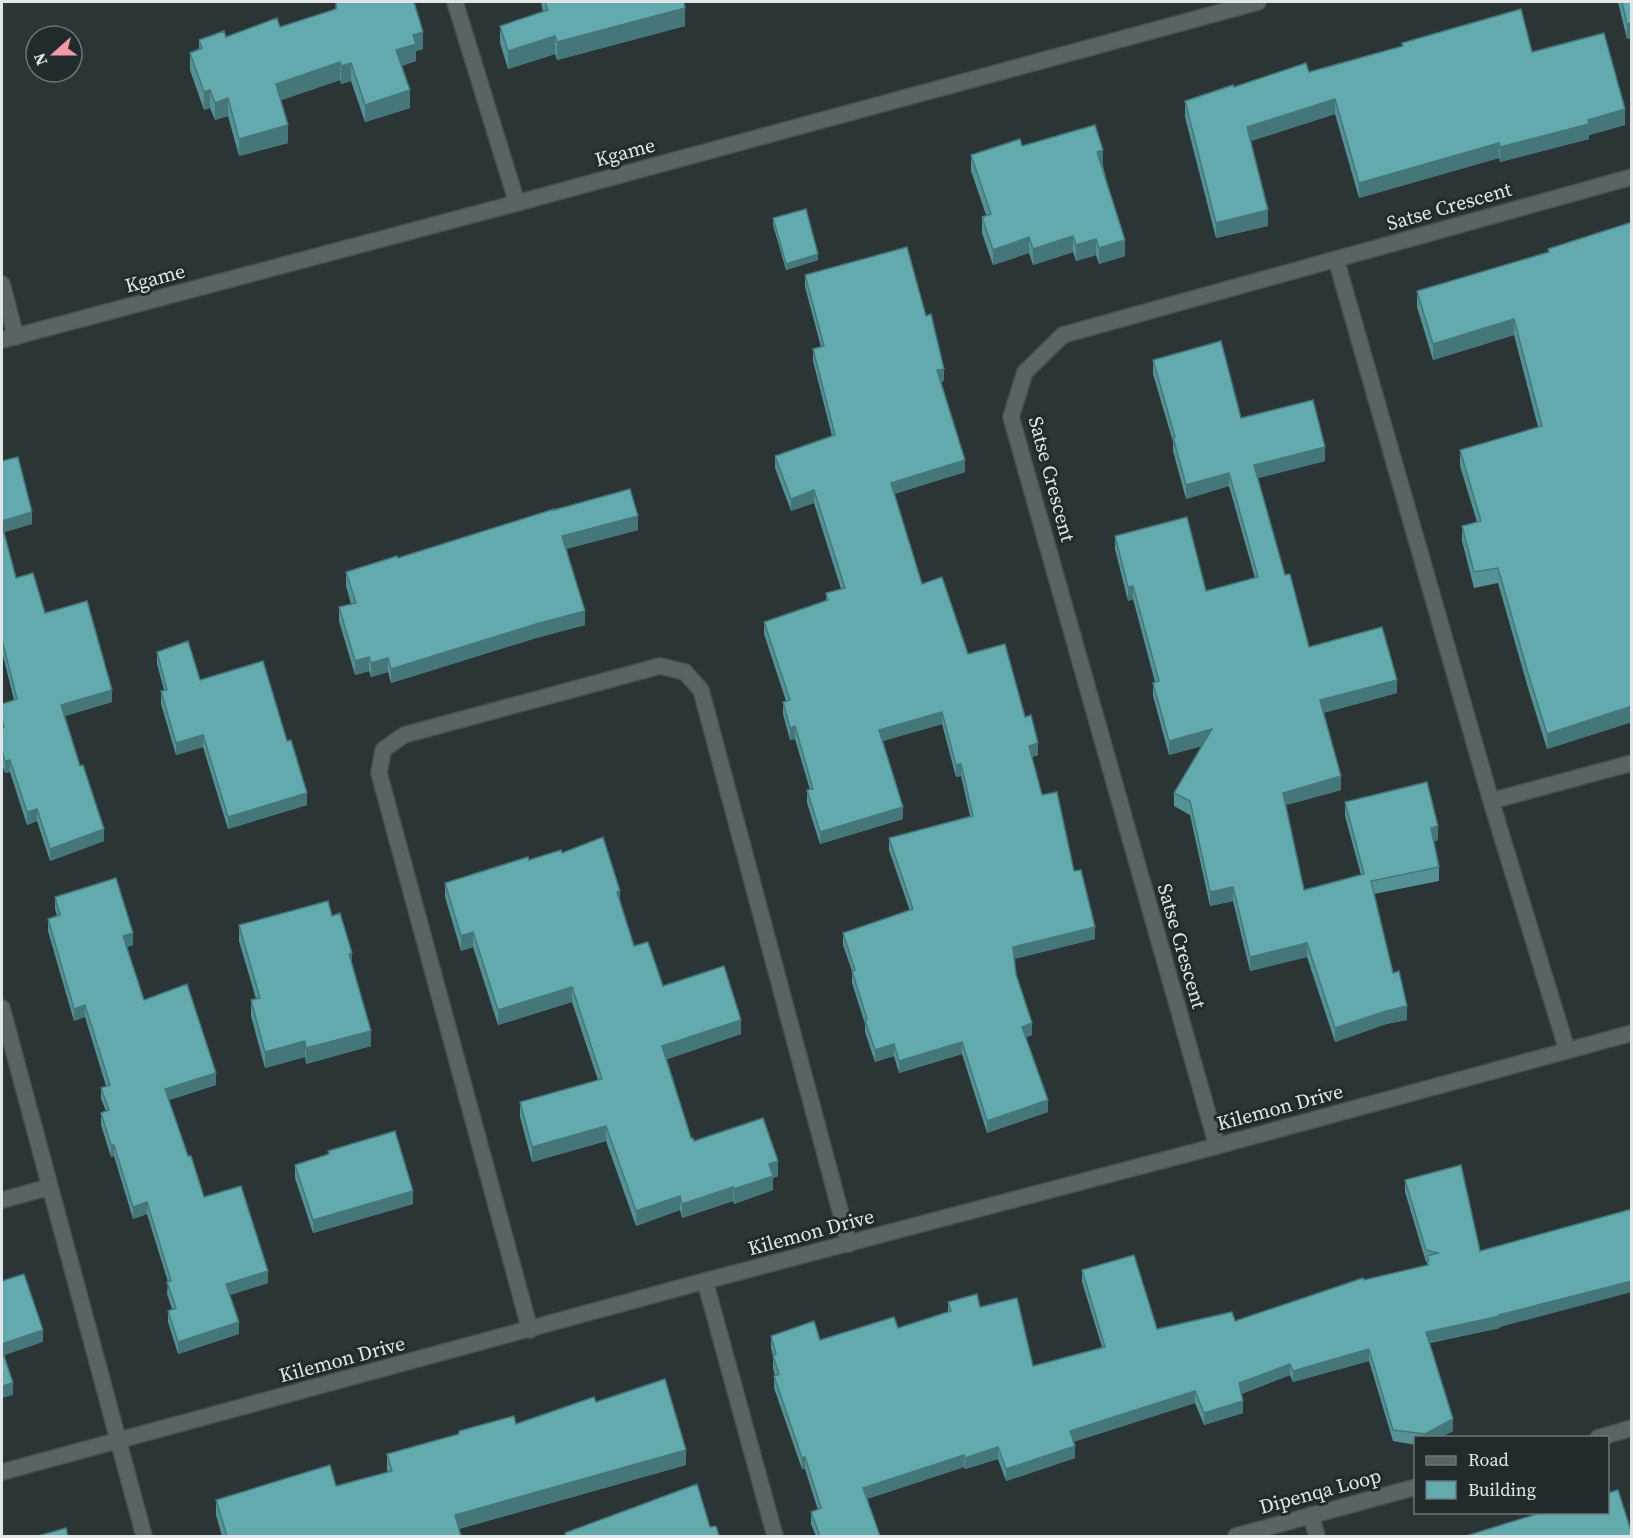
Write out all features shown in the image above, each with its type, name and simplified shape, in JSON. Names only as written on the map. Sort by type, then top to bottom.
[{"type":"street","points":[[455,2],[517,203]]},
{"type":"street","name":"Kgame","points":[[9,338],[1258,2]]},
{"type":"street","name":"Satse Crescent","points":[[1217,1146],[1011,417],[1025,372],[1063,335],[1632,177]]},
{"type":"street","points":[[1336,259],[1491,801],[1567,1050]]},
{"type":"street","points":[[2,284],[9,338]]},
{"type":"street","points":[[530,1330],[379,773],[383,750],[404,735],[582,687],[660,666],[685,672],[701,690],[849,1244]]},
{"type":"street","points":[[1491,801],[1632,763]]},
{"type":"street","points":[[2,1008],[144,1536]]},
{"type":"street","name":"Kilemon Drive","points":[[2,1472],[1632,1033]]},
{"type":"street","points":[[2,1200],[50,1187]]},
{"type":"street","points":[[705,1281],[775,1536]]},
{"type":"street","points":[[1602,1436],[1632,1428]]},
{"type":"street","name":"Dipenqa Loop","points":[[1236,1536],[1414,1488]]},
{"type":"street","points":[[1311,1515],[1317,1536]]},
{"type":"building","points":[[336,2],[414,2],[423,32],[413,35],[416,44],[396,50],[410,90],[365,105],[351,63],[341,66],[340,62],[276,84],[288,125],[239,139],[228,98],[215,103],[210,90],[204,92],[190,53],[202,48],[199,40],[224,31],[226,37],[277,18],[280,27],[336,9]]},
{"type":"building","points":[[545,2],[684,2],[685,8],[557,42],[555,36],[508,51],[500,26],[548,10]]},
{"type":"building","points":[[1622,2],[1632,2],[1632,23],[1627,24]]},
{"type":"building","points":[[1521,9],[1532,52],[1604,33],[1625,109],[1588,120],[1589,124],[1500,147],[1499,143],[1359,183],[1335,99],[1247,127],[1268,210],[1216,223],[1185,101],[1306,63],[1309,72],[1403,46],[1402,43]]},
{"type":"building","points":[[1095,125],[1103,150],[1097,152],[1125,240],[1099,248],[1096,239],[1076,245],[1073,236],[1033,249],[1029,237],[993,250],[982,217],[991,214],[971,155],[1020,139],[1022,146]]},
{"type":"building","points":[[806,209],[818,254],[786,264],[773,218]]},
{"type":"building","points":[[1632,222],[1632,706],[1547,734],[1498,568],[1474,572],[1462,526],[1481,521],[1460,450],[1542,426],[1514,319],[1433,344],[1417,291],[1549,252],[1548,249]]},
{"type":"building","points":[[907,247],[926,316],[931,314],[944,369],[937,370],[965,460],[891,483],[922,584],[942,577],[968,654],[1005,644],[1025,717],[1031,715],[1038,743],[1029,746],[1042,795],[1057,792],[1074,871],[1081,870],[1095,927],[1013,947],[1016,974],[1032,1023],[1022,1027],[1048,1100],[987,1121],[962,1042],[899,1061],[894,1044],[875,1050],[852,971],[855,970],[843,933],[913,909],[889,838],[973,816],[961,764],[956,765],[942,712],[879,730],[903,807],[820,832],[807,790],[813,789],[795,726],[790,728],[783,702],[790,700],[764,622],[828,600],[826,593],[845,588],[814,490],[791,499],[775,456],[835,435],[813,349],[824,346],[805,275]]},
{"type":"building","points":[[1221,341],[1241,418],[1313,400],[1325,447],[1254,465],[1285,575],[1290,574],[1309,647],[1382,627],[1397,680],[1320,700],[1341,776],[1283,793],[1304,890],[1364,874],[1345,802],[1427,782],[1438,826],[1431,828],[1439,867],[1371,881],[1393,973],[1399,971],[1407,1006],[1335,1028],[1307,943],[1250,957],[1233,887],[1210,892],[1190,801],[1174,793],[1212,729],[1169,741],[1153,683],[1159,681],[1133,586],[1128,587],[1115,536],[1187,517],[1206,591],[1258,577],[1229,473],[1186,485],[1153,360]]},
{"type":"building","points":[[18,457],[32,512],[2,521],[2,461]]},
{"type":"building","points":[[630,489],[638,516],[562,536],[585,611],[391,669],[388,658],[371,663],[369,657],[355,661],[339,607],[356,603],[346,572],[554,509]]},
{"type":"building","points":[[2,525],[16,578],[33,573],[45,613],[87,601],[112,690],[61,705],[80,766],[83,765],[104,829],[50,849],[37,809],[27,812],[10,760],[5,761],[2,751],[2,728],[4,727],[2,704],[17,699],[2,640]]},
{"type":"building","points":[[188,641],[200,680],[263,661],[287,741],[291,740],[307,793],[228,817],[203,735],[176,743],[161,691],[167,690],[157,652]]},
{"type":"building","points":[[603,837],[634,946],[648,942],[663,986],[724,966],[741,1020],[662,1046],[691,1138],[694,1141],[763,1118],[778,1161],[769,1164],[773,1176],[682,1204],[680,1196],[636,1211],[606,1126],[532,1147],[520,1102],[602,1079],[572,987],[498,1010],[473,932],[461,936],[445,883],[528,857],[529,860],[561,850],[562,853]]},
{"type":"building","points":[[116,878],[133,933],[123,936],[144,1000],[187,984],[216,1073],[165,1089],[188,1156],[191,1156],[204,1197],[241,1186],[268,1271],[226,1284],[239,1322],[178,1342],[168,1311],[176,1308],[167,1282],[171,1281],[147,1202],[133,1207],[114,1145],[111,1145],[101,1113],[109,1110],[101,1088],[110,1085],[85,1005],[74,1009],[48,919],[60,915],[55,897]]},
{"type":"building","points":[[328,901],[332,916],[340,913],[371,1031],[306,1048],[305,1041],[265,1052],[251,1000],[260,998],[239,925]]},
{"type":"building","points":[[395,1131],[413,1191],[313,1220],[295,1165],[329,1154],[328,1151]]},
{"type":"building","points":[[1461,1165],[1480,1251],[1632,1209],[1632,1281],[1500,1316],[1426,1332],[1453,1419],[1425,1434],[1393,1430],[1369,1349],[1293,1371],[1290,1364],[1239,1383],[1243,1401],[1204,1413],[1195,1391],[1070,1431],[1075,1446],[1006,1469],[998,1447],[965,1458],[964,1455],[863,1488],[880,1536],[820,1536],[811,1512],[821,1508],[805,1457],[802,1458],[774,1376],[779,1374],[773,1356],[776,1354],[771,1336],[814,1321],[820,1340],[894,1317],[898,1328],[951,1311],[948,1302],[977,1294],[980,1307],[1017,1298],[1033,1366],[1105,1347],[1082,1270],[1134,1255],[1157,1329],[1232,1312],[1235,1321],[1363,1278],[1364,1280],[1428,1265],[1427,1256],[1438,1253],[1426,1250],[1405,1180]]},
{"type":"building","points":[[24,1274],[43,1330],[2,1344],[2,1281]]},
{"type":"building","points":[[2,1350],[13,1383],[2,1386]]},
{"type":"building","points":[[665,1379],[686,1450],[455,1515],[461,1536],[227,1536],[216,1500],[330,1465],[336,1486],[392,1471],[387,1454],[514,1416],[516,1424],[594,1397],[596,1402]]},
{"type":"building","points":[[697,1484],[710,1527],[716,1526],[719,1536],[566,1536],[565,1533]]},
{"type":"building","points":[[1618,1490],[1632,1536],[1466,1536],[1537,1514],[1609,1514],[1609,1493]]},
{"type":"building","points":[[66,1528],[68,1536],[38,1536]]}]
